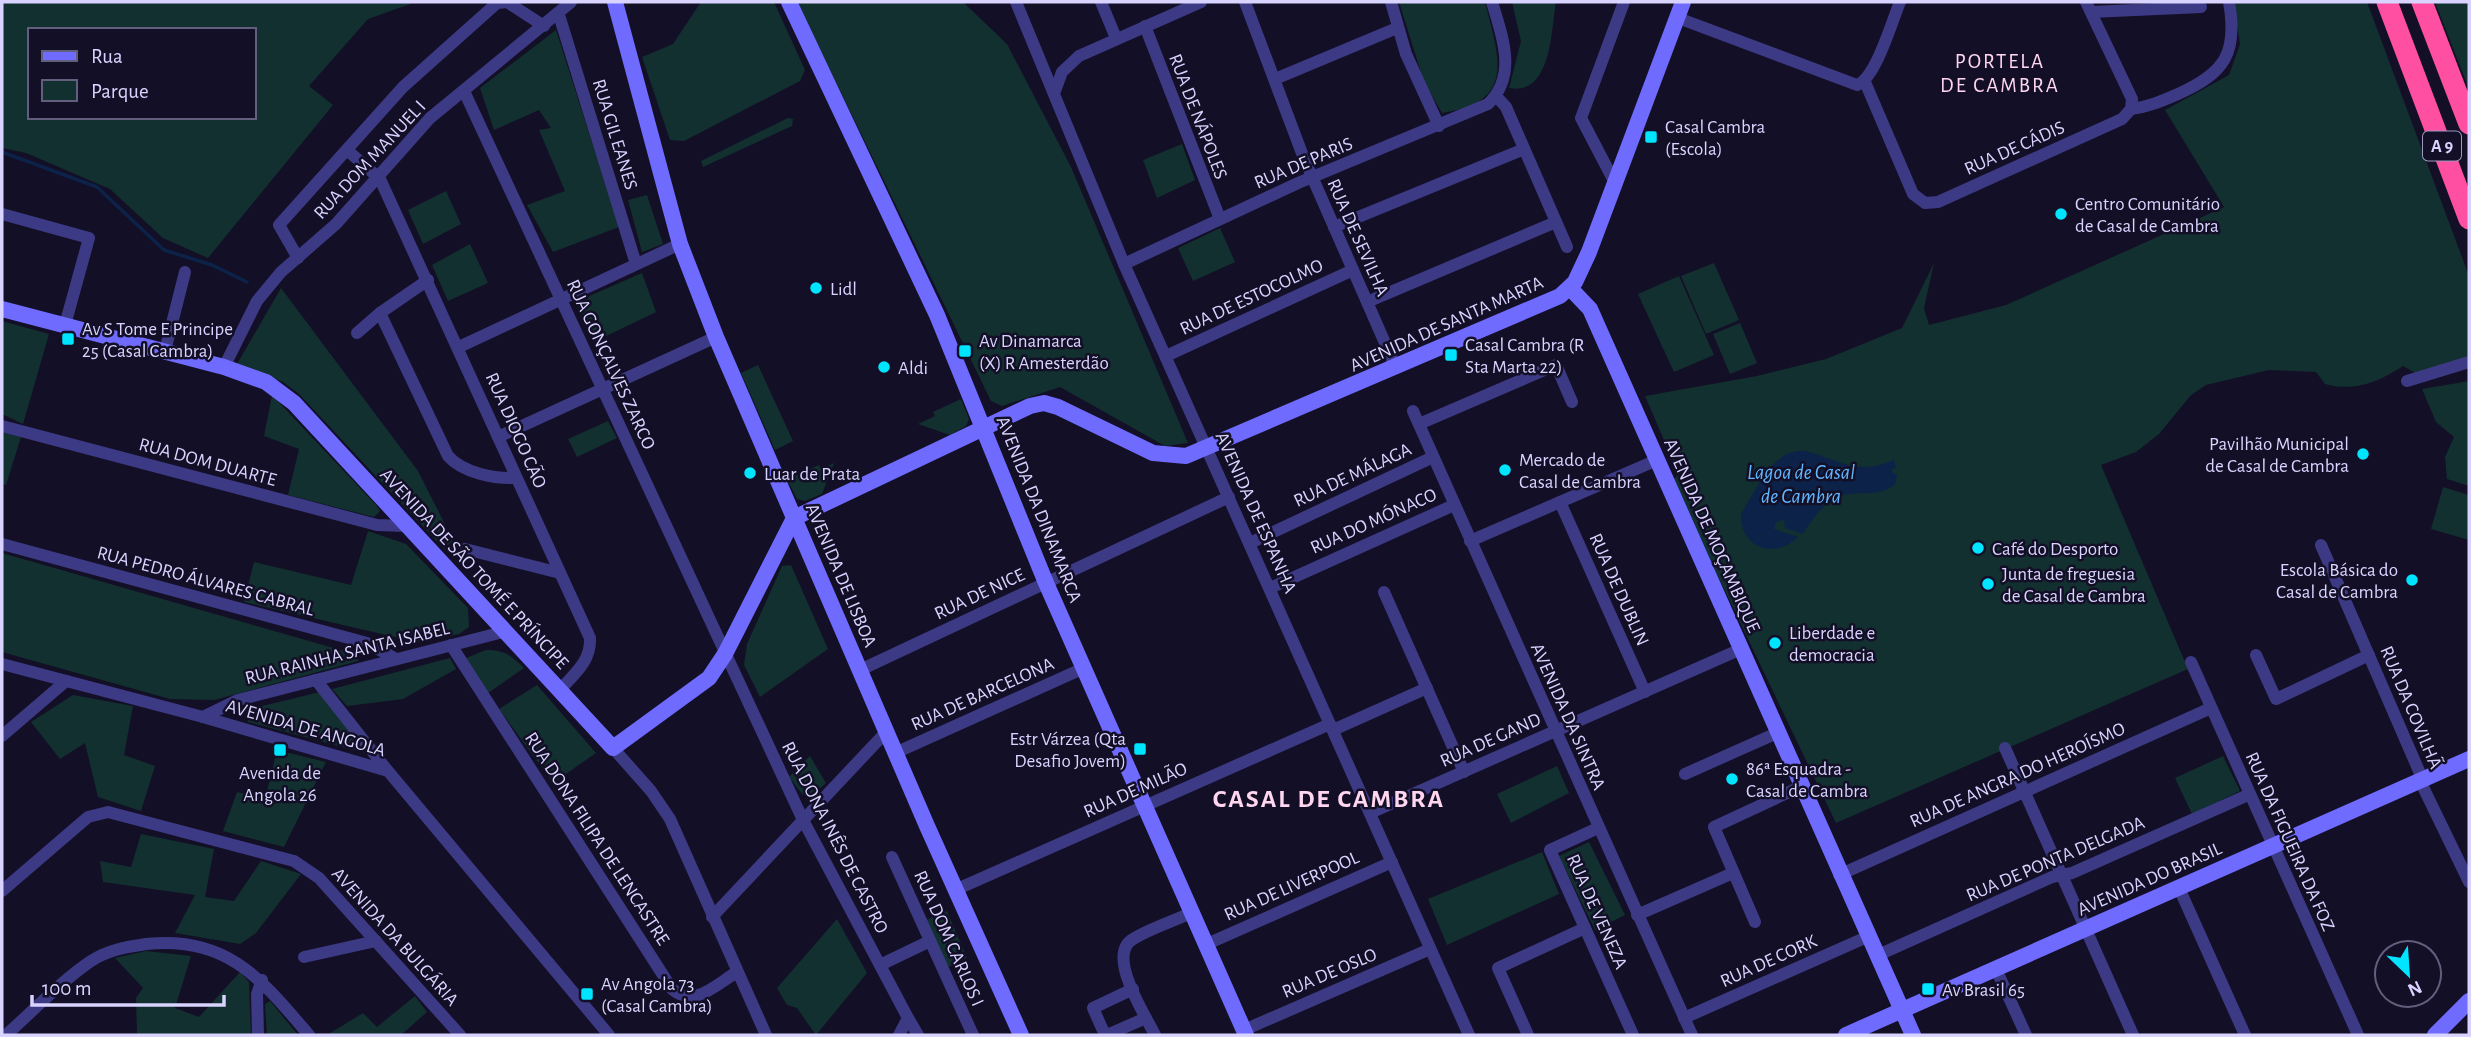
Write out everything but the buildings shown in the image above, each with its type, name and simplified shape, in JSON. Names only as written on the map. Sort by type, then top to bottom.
[{"type":"highway","name":"A 9","points":[[2387,2],[2469,219]]},
{"type":"highway","name":"A 9","points":[[2422,2],[2469,124]]},
{"type":"street","points":[[298,258],[279,225],[403,87],[497,3],[507,2],[544,26]]},
{"type":"street","name":"RUA DOM MANUEL I","points":[[224,367],[257,301],[380,179],[430,118],[559,15],[571,2]]},
{"type":"street","name":"AVENIDA DE LISBOA","points":[[615,2],[680,244],[716,337],[895,753],[1021,1035]]},
{"type":"street","name":"AVENIDA DA DINAMARCA","points":[[789,2],[937,315],[1046,583],[1245,1033]]},
{"type":"street","name":"AVENIDA DE ESPANHA","points":[[1016,2],[1055,91],[1124,264],[1469,1035]]},
{"type":"street","points":[[1101,2],[1116,38]]},
{"type":"street","points":[[1055,91],[1059,76],[1068,63],[1086,51],[1144,26],[1179,6],[1200,2]]},
{"type":"street","name":"RUA DE SEVILHA","points":[[1245,2],[1312,178],[1396,368]]},
{"type":"street","points":[[1391,2],[1397,28],[1439,126]]},
{"type":"street","points":[[1492,2],[1507,64],[1505,77],[1496,96],[1506,107],[1567,247]]},
{"type":"street","points":[[1615,183],[1581,118],[1624,2]]},
{"type":"street","points":[[1680,10],[1852,84],[1865,82],[1872,71],[1900,2]]},
{"type":"street","points":[[2201,7],[2088,7],[2132,99],[2131,109],[2153,105],[2174,96],[2216,72],[2233,40],[2229,2]]},
{"type":"street","name":"AVENIDA DE SANTA MARTA","points":[[794,519],[984,426],[1030,406],[1044,403],[1058,407],[1153,453],[1186,456],[1208,449],[1544,304],[1570,288],[1584,263],[1680,10]]},
{"type":"street","name":"RUA GIL EANES","points":[[559,15],[636,264]]},
{"type":"street","name":"RUA DE NÁPOLES","points":[[1144,26],[1220,219]]},
{"type":"street","points":[[1275,79],[1397,28]]},
{"type":"street","name":"RUA DE CÁDIS","points":[[1865,82],[1913,194],[1925,203],[1938,202],[2110,125],[2125,118],[2131,109]]},
{"type":"street","name":"RUA GONÇALVES ZARCO","points":[[464,91],[725,654]]},
{"type":"street","name":"RUA DE PARIS","points":[[1124,264],[1312,178],[1482,108],[1496,96]]},
{"type":"street","points":[[1334,227],[1524,149]]},
{"type":"street","points":[[346,150],[380,179]]},
{"type":"street","name":"RUA DIOGO CÃO","points":[[380,179],[590,638],[591,652],[586,661],[559,691]]},
{"type":"street","points":[[2,214],[89,238],[65,325]]},
{"type":"street","points":[[1367,303],[1556,222]]},
{"type":"street","points":[[459,347],[680,244]]},
{"type":"street","name":"RUA DE ESTOCOLMO","points":[[1166,356],[1353,270]]},
{"type":"street","points":[[165,351],[185,272]]},
{"type":"street","points":[[357,333],[380,313],[428,280]]},
{"type":"street","name":"AVENIDA DE MOÇAMBIQUE","points":[[1570,288],[1590,309],[1839,875],[1913,1035]]},
{"type":"street","name":"AVENIDA DE SÃO TOMÉ E PRÍNCIPE","points":[[2,309],[224,367],[266,382],[295,403],[651,791],[670,819],[766,1035]]},
{"type":"street","points":[[380,313],[448,456],[464,468],[504,479],[516,478]]},
{"type":"street","points":[[498,437],[716,337]]},
{"type":"street","points":[[2407,381],[2469,362]]},
{"type":"street","name":"AVENIDA DA SINTRA","points":[[1572,402],[1556,365],[1416,417],[1692,1035]]},
{"type":"street","name":"RUA DOM DUARTE","points":[[2,426],[377,526],[406,526]]},
{"type":"street","name":"RUA DE MÁLAGA","points":[[1250,543],[1433,457]]},
{"type":"street","points":[[1471,541],[1657,460]]},
{"type":"street","name":"RUA DE NICE","points":[[860,670],[1229,497]]},
{"type":"street","name":"RUA DE DUBLIN","points":[[1560,502],[1644,692]]},
{"type":"street","name":"RUA DO MÓNACO","points":[[1270,588],[1454,505]]},
{"type":"street","points":[[613,748],[709,678],[725,654],[794,519]]},
{"type":"street","name":"RUA PEDRO ÁLVARES CABRAL","points":[[2,544],[367,643],[396,659]]},
{"type":"street","name":"RUA DA COVILHÃ","points":[[2321,545],[2423,780],[2424,789],[2469,882]]},
{"type":"street","points":[[465,549],[560,573]]},
{"type":"street","points":[[1384,592],[1464,772]]},
{"type":"street","name":"RUA RAINHA SANTA ISABEL","points":[[203,717],[238,700],[503,632]]},
{"type":"street","name":"RUA DONA FILIPA DE LENCASTRE","points":[[451,645],[672,989],[681,997],[692,998],[737,972]]},
{"type":"street","name":"RUA DE GAND","points":[[1370,813],[1741,649]]},
{"type":"street","name":"RUA DONA INÊS DE CASTRO","points":[[725,654],[803,820],[918,1035]]},
{"type":"street","points":[[2256,655],[2276,699],[2369,655]]},
{"type":"street","name":"RUA DA FIGUEIRA DA FOZ","points":[[2191,662],[2248,795],[2358,1035]]},
{"type":"street","name":"AVENIDA DE ANGOLA","points":[[2,664],[203,717],[388,771],[609,1035]]},
{"type":"street","name":"RUA DE BARCELONA","points":[[895,753],[1084,668]]},
{"type":"street","points":[[316,680],[388,771]]},
{"type":"street","points":[[2,736],[66,681]]},
{"type":"street","name":"RUA DE MILÃO","points":[[955,890],[1146,805],[1427,688]]},
{"type":"street","name":"RUA DE ANGRA DO HEROÍSMO","points":[[1839,875],[2211,708]]},
{"type":"street","points":[[712,917],[887,731]]},
{"type":"street","points":[[1685,774],[1777,733]]},
{"type":"street","points":[[2005,748],[2133,1035]]},
{"type":"street","name":"AVENIDA DO BRASIL","points":[[1846,1035],[2469,759]]},
{"type":"street","points":[[1755,922],[1714,827],[1800,787]]},
{"type":"street","name":"RUA DE PONTA DELGADA","points":[[1876,956],[2248,795]]},
{"type":"street","name":"AVENIDA DA BULGÁRIA","points":[[2,891],[88,817],[108,812],[294,861],[319,878],[460,1035]]},
{"type":"street","name":"RUA DE VENEZA","points":[[1598,828],[1550,850],[1633,1035]]},
{"type":"street","name":"RUA DOM CARLOS I","points":[[892,857],[973,1035]]},
{"type":"street","name":"RUA DE LIVERPOOL","points":[[1207,944],[1392,862]]},
{"type":"street","points":[[1637,915],[1733,873]]},
{"type":"street","points":[[2179,888],[2245,1035]]},
{"type":"street","points":[[1154,1035],[1121,963],[1123,949],[1131,939],[1193,912]]},
{"type":"street","points":[[1528,1035],[1498,968],[1585,928]]},
{"type":"street","name":"RUA DE CORK","points":[[1684,1018],[1867,937]]},
{"type":"street","points":[[304,957],[376,941]]},
{"type":"street","points":[[880,965],[930,941]]},
{"type":"street","points":[[6,1035],[90,962],[125,947],[164,942],[200,946],[232,957],[262,980],[309,1035]]},
{"type":"street","name":"RUA DE OSLO","points":[[1245,1033],[1430,949]]},
{"type":"street","points":[[1996,969],[2026,1035]]},
{"type":"street","points":[[258,1035],[257,994],[262,980]]},
{"type":"street","points":[[1133,989],[1093,1008],[1106,1035],[1146,1018]]},
{"type":"street","points":[[2435,1035],[2468,1003]]},
{"type":"street","points":[[900,1035],[908,1018]]},
{"type":"green space","points":[[2,2],[416,2],[368,19],[309,86],[333,105],[208,258],[163,238],[110,189],[26,153],[2,148]]},
{"type":"green space","points":[[701,2],[774,2],[805,70],[800,81],[684,141],[670,140],[642,57],[673,44]]},
{"type":"green space","points":[[797,2],[963,2],[1007,44],[1071,167],[1188,443],[1165,446],[1060,387],[1002,406],[991,401]]},
{"type":"green space","points":[[1399,2],[1485,2],[1495,41],[1497,74],[1492,88],[1482,99],[1466,107],[1442,113],[1424,82]]},
{"type":"green space","points":[[1512,2],[1556,2],[1547,58],[1534,82],[1523,88],[1509,88],[1521,41]]},
{"type":"green space","points":[[2233,2],[2367,2],[2469,276],[2469,357],[2417,374],[2403,366],[2375,381],[2346,387],[2325,384],[2316,372],[2269,370],[2206,385],[2191,395],[2159,434],[2136,452],[2101,465],[2188,669],[1836,823],[1672,480],[1679,475],[1645,396],[1757,376],[1826,359],[1902,328],[1934,263],[1924,308],[1929,325],[2006,305],[2224,207],[2165,110],[2229,75],[2240,44]]},
{"type":"green space","points":[[2435,2],[2469,2],[2469,89]]},
{"type":"green space","points":[[556,30],[619,227],[553,252],[527,205],[565,191],[539,130],[551,128],[539,110],[494,130],[480,88]]},
{"type":"green space","points":[[788,118],[793,119],[792,126],[703,167],[701,161]]},
{"type":"green space","points":[[1182,144],[1195,180],[1157,198],[1143,160]]},
{"type":"green space","points":[[446,191],[461,224],[423,244],[408,210]]},
{"type":"green space","points":[[647,195],[663,244],[642,252],[628,200]]},
{"type":"green space","points":[[1220,228],[1235,262],[1193,281],[1178,248]]},
{"type":"green space","points":[[470,244],[488,283],[448,301],[432,265]]},
{"type":"green space","points":[[1714,263],[1739,320],[1706,334],[1681,276]]},
{"type":"green space","points":[[642,273],[656,312],[596,341],[578,307],[580,300]]},
{"type":"green space","points":[[1679,276],[1714,355],[1674,372],[1638,294]]},
{"type":"green space","points":[[281,288],[418,471],[453,540],[444,549],[299,394],[283,382],[237,364]]},
{"type":"green space","points":[[2,321],[49,334],[23,424],[2,414]]},
{"type":"green space","points":[[1740,323],[1757,363],[1730,374],[1713,334]]},
{"type":"green space","points":[[758,365],[793,441],[775,450],[741,373]]},
{"type":"green space","points":[[2469,381],[2469,486],[2447,479],[2445,457],[2454,437],[2436,422],[2422,389]]},
{"type":"green space","points":[[272,395],[376,505],[380,511],[374,517],[288,495],[299,449],[264,436]]},
{"type":"green space","points":[[961,399],[969,419],[966,426],[950,435],[918,424],[935,416],[933,412]]},
{"type":"green space","points":[[608,421],[617,438],[577,457],[568,439]]},
{"type":"green space","points":[[2,432],[21,437],[6,485],[2,484]]},
{"type":"green space","points":[[834,463],[822,494],[805,501],[797,499],[787,479],[819,465],[821,469]]},
{"type":"green space","points":[[2443,487],[2469,495],[2469,540],[2431,529]]},
{"type":"green space","points":[[368,531],[406,544],[468,608],[469,627],[459,634],[416,642],[244,602],[254,562],[351,585]]},
{"type":"green space","points":[[2,553],[358,655],[358,661],[214,700],[170,699],[2,652]]},
{"type":"green space","points":[[791,565],[828,649],[760,697],[744,665],[747,644],[782,566]]},
{"type":"green space","points":[[486,650],[507,654],[524,668],[488,693],[466,658]]},
{"type":"green space","points":[[450,658],[456,669],[403,699],[347,706],[332,689]]},
{"type":"green space","points":[[537,685],[596,753],[553,783],[499,709]]},
{"type":"green space","points":[[320,692],[368,750],[365,753],[248,722],[247,714],[254,708]]},
{"type":"green space","points":[[73,695],[133,706],[124,755],[155,766],[141,811],[98,797],[85,743],[60,759],[31,722]]},
{"type":"green space","points":[[277,750],[326,762],[284,847],[223,831],[237,792],[265,799]]},
{"type":"green space","points":[[810,756],[826,783],[813,795],[803,795],[789,777]]},
{"type":"green space","points":[[2223,756],[2240,791],[2192,814],[2175,778]]},
{"type":"green space","points":[[1557,766],[1569,793],[1511,823],[1497,794]]},
{"type":"green space","points":[[141,834],[214,849],[205,897],[234,901],[261,861],[301,874],[256,933],[240,944],[175,933],[195,895],[103,882],[100,861],[131,867]]},
{"type":"green space","points":[[1589,842],[1625,915],[1595,930],[1559,856]]},
{"type":"green space","points":[[1542,852],[1559,894],[1447,945],[1428,899]]},
{"type":"green space","points":[[947,911],[967,958],[946,968],[926,920]]},
{"type":"green space","points":[[837,919],[867,973],[816,1035],[797,1008],[787,1005],[777,988]]},
{"type":"green space","points":[[146,951],[191,956],[175,1008],[199,1017],[240,972],[249,982],[251,1035],[137,1035],[136,998],[143,988],[115,958]]},
{"type":"green space","points":[[415,996],[427,1012],[401,1035],[327,1035],[363,1013],[377,1027]]},
{"type":"green space","points":[[270,1001],[298,1035],[267,1035],[265,1004]]},
{"type":"water","name":"Lagoa de Casal de Cambra","points":[[1805,451],[1858,467],[1880,465],[1894,460],[1896,468],[1892,469],[1893,474],[1897,474],[1896,483],[1884,491],[1844,495],[1831,500],[1813,518],[1803,534],[1785,528],[1784,520],[1776,522],[1774,529],[1798,537],[1779,548],[1761,547],[1746,535],[1741,514],[1774,464],[1783,456]]},
{"type":"waterway","points":[[2,152],[97,187],[164,250],[212,265],[247,282]]},
{"type":"place","name":"Casal Cambra (Escola)","points":[[1651,137]]},
{"type":"place","name":"Centro Comunitário de Casal de Cambra","points":[[2061,214]]},
{"type":"place","name":"Lidl","points":[[816,288]]},
{"type":"place","name":"Av S Tome E Principe 25 (Casal Cambra)","points":[[68,339]]},
{"type":"place","name":"Av Dinamarca (X) R Amesterdão","points":[[965,351]]},
{"type":"place","name":"Casal Cambra (R Sta Marta 22)","points":[[1451,355]]},
{"type":"place","name":"Aldi","points":[[884,367]]},
{"type":"place","name":"Pavilhão Municipal de Casal de Cambra","points":[[2363,454]]},
{"type":"place","name":"Mercado de Casal de Cambra","points":[[1505,470]]},
{"type":"place","name":"Luar de Prata","points":[[750,473]]},
{"type":"place","name":"Café do Desporto","points":[[1978,548]]},
{"type":"place","name":"Escola Básica do Casal de Cambra","points":[[2412,580]]},
{"type":"place","name":"Junta de freguesia de Casal de Cambra","points":[[1988,584]]},
{"type":"place","name":"Liberdade e democracia","points":[[1775,643]]},
{"type":"place","name":"Estr Várzea (Qta Desafio Jovem)","points":[[1140,749]]},
{"type":"place","name":"Avenida de Angola 26","points":[[280,750]]},
{"type":"place","name":"86ª Esquadra - Casal de Cambra","points":[[1732,779]]},
{"type":"place","name":"Av Brasil 65","points":[[1928,989]]},
{"type":"place","name":"Av Angola 73 (Casal Cambra)","points":[[587,994]]},
{"type":"district","name":"PORTELA DE CAMBRA","points":[[2000,73]]},
{"type":"district","name":"CASAL DE CAMBRA","points":[[1329,798]]}]
